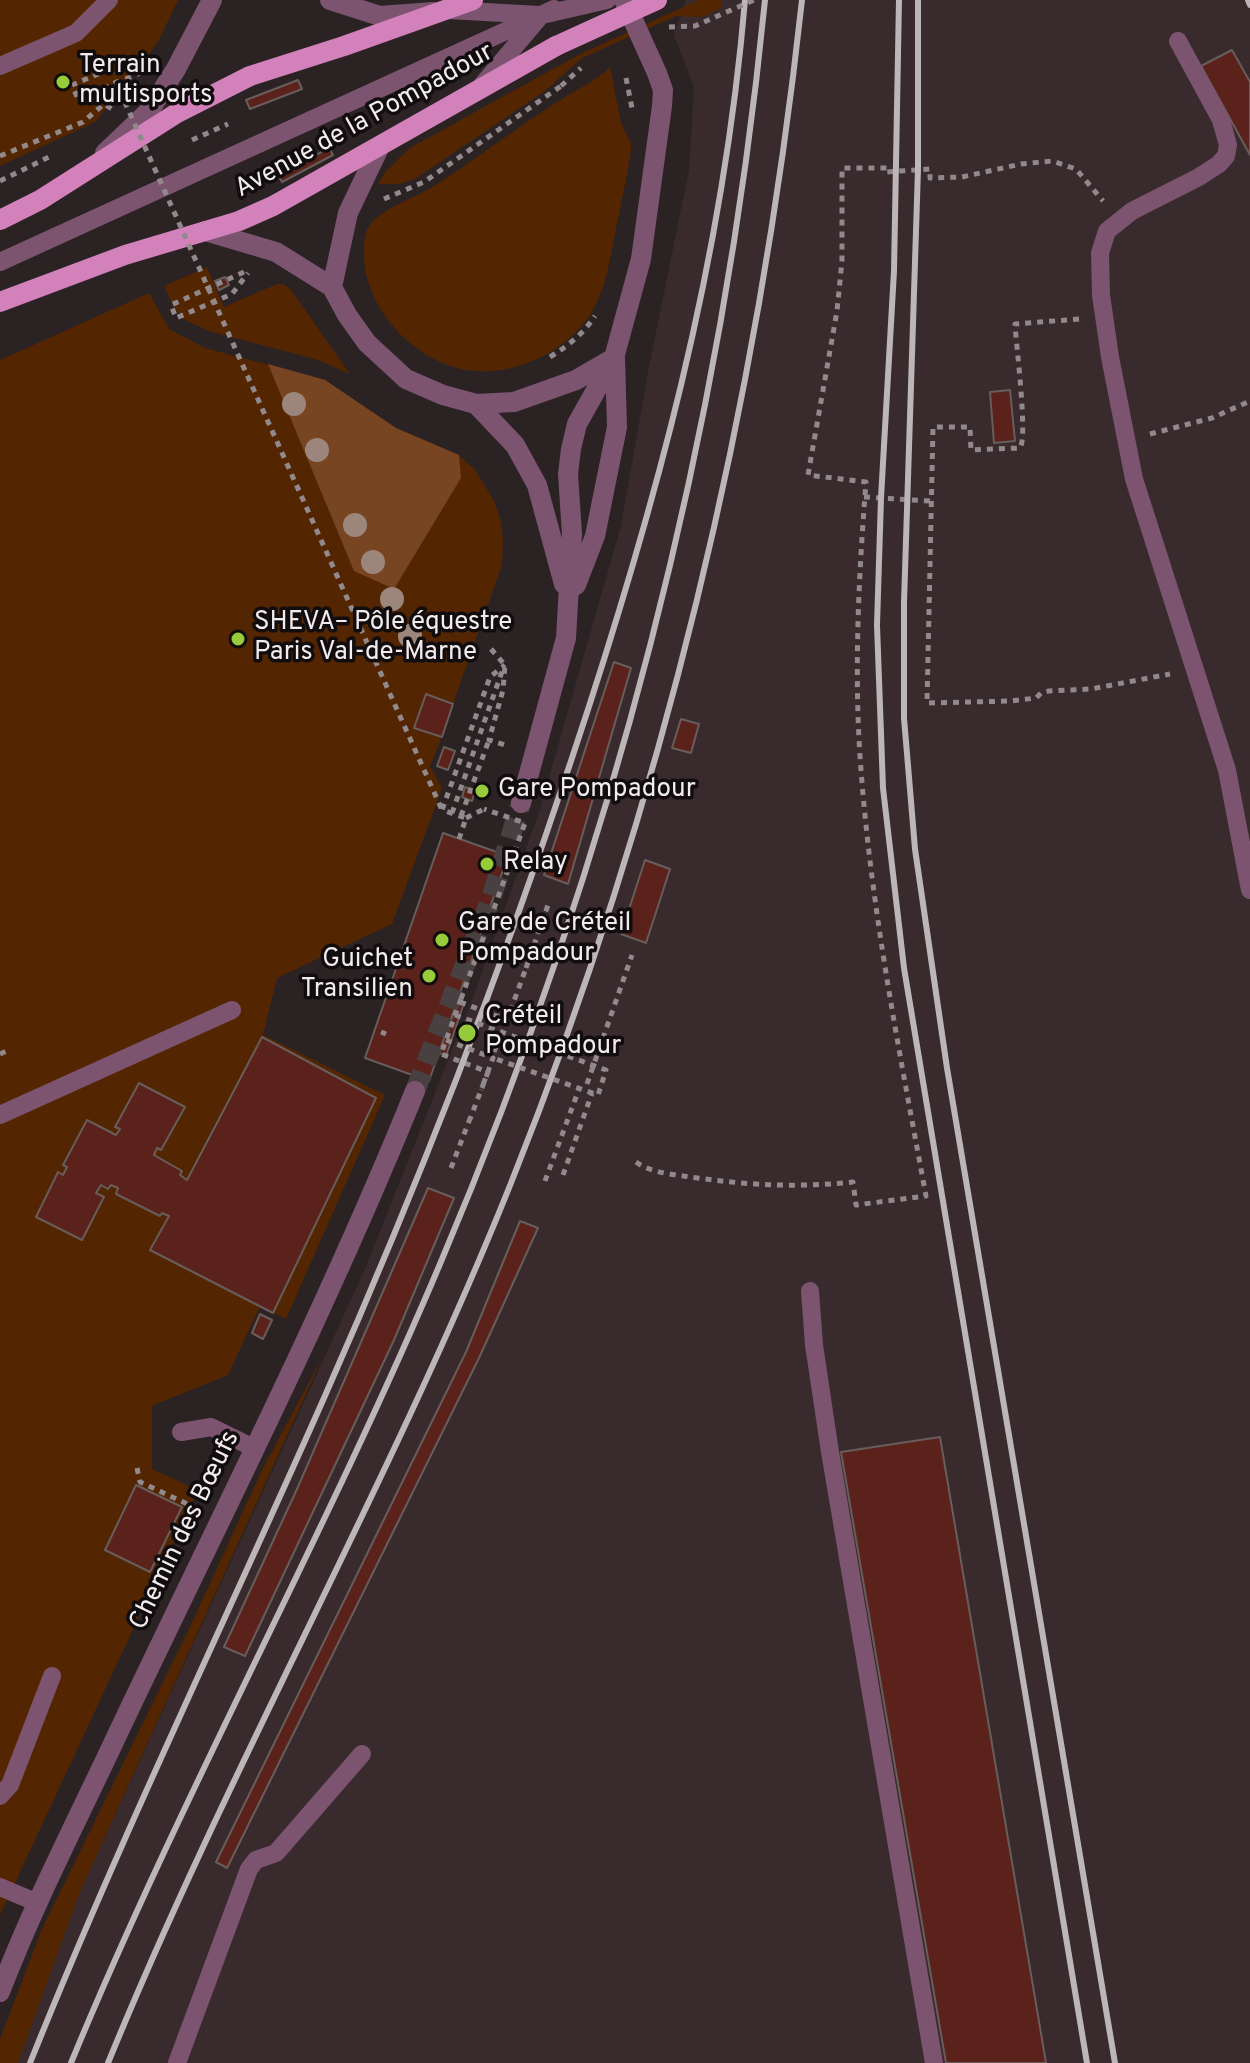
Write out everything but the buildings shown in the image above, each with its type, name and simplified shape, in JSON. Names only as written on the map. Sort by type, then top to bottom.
[{"type":"main road","points":[[0,220],[40,200],[177,113],[250,76],[473,0]]},
{"type":"main road","name":"Avenue de la Pompadour","points":[[0,302],[125,255],[239,221],[273,206],[556,46],[657,0]]},
{"type":"street","points":[[90,166],[149,111],[176,69],[212,0]]},
{"type":"street","points":[[330,0],[380,16],[449,10]]},
{"type":"street","points":[[521,803],[566,638],[572,534],[568,474],[571,449],[577,424],[614,358],[641,259],[662,106],[663,90],[657,73],[624,0]]},
{"type":"street","points":[[332,287],[348,213],[379,148]]},
{"type":"street","points":[[205,231],[276,252],[332,287],[367,343],[406,379],[443,395],[476,404],[514,402],[576,380],[614,358]]},
{"type":"street","points":[[569,604],[595,536],[617,427],[614,358]]},
{"type":"street","points":[[476,404],[515,445],[537,485],[569,604]]},
{"type":"street","name":"Chemin des Bœufs","points":[[0,1992],[38,1903],[342,1266],[415,1091]]},
{"type":"lane","points":[[0,66],[76,33],[109,0]]},
{"type":"lane","points":[[475,93],[542,15],[562,0]]},
{"type":"lane","name":"Avenue de la Pompadour","points":[[0,262],[575,0]]},
{"type":"lane","points":[[449,10],[542,15],[607,0]]},
{"type":"lane","points":[[1178,41],[1221,120],[1228,145],[1226,156],[1199,177],[1132,211],[1107,231],[1100,253],[1104,318],[1134,479],[1227,770],[1250,890]]},
{"type":"lane","points":[[0,1115],[232,1010]]},
{"type":"lane","points":[[810,1291],[814,1345],[830,1452],[934,2063]]},
{"type":"lane","points":[[181,1432],[211,1427],[254,1448]]},
{"type":"lane","points":[[0,1796],[10,1785],[52,1676]]},
{"type":"lane","points":[[177,2063],[249,1869],[256,1860],[276,1853],[362,1754]]},
{"type":"lane","points":[[0,1887],[38,1903]]},
{"type":"path","points":[[656,33],[670,27],[695,26],[754,0]]},
{"type":"path","points":[[377,201],[424,182],[561,86],[587,62]]},
{"type":"path","points":[[622,66],[629,89],[633,122]]},
{"type":"path","points":[[138,72],[78,99],[72,85],[110,69],[207,290],[442,810],[464,817],[484,809],[525,823],[441,1054],[488,1072],[470,1119]]},
{"type":"path","points":[[0,156],[83,122],[104,104]]},
{"type":"path","points":[[0,181],[63,151]]},
{"type":"path","points":[[636,1162],[651,1170],[735,1185],[853,1182],[856,1205],[926,1196],[891,1008],[869,855],[860,753],[858,637],[866,482],[808,475],[841,274],[842,168],[887,168],[886,172],[930,169],[930,178],[952,178],[1042,161],[1065,163],[1085,177],[1105,204],[1113,224]]},
{"type":"path","points":[[254,266],[232,294],[176,318],[171,305],[207,290],[222,283],[254,266]]},
{"type":"path","points":[[543,361],[570,345],[584,332],[598,311]]},
{"type":"path","points":[[1104,318],[1015,324],[1023,446],[1020,448],[971,450],[970,427],[933,427],[927,703],[964,704],[1036,698],[1049,691],[1091,689],[1195,669]]},
{"type":"path","points":[[1126,439],[1193,424],[1250,401]]},
{"type":"path","points":[[864,497],[930,501]]},
{"type":"path","points":[[459,839],[469,794],[503,690],[505,665],[491,649]]},
{"type":"path","points":[[442,810],[490,677],[505,665]]},
{"type":"path","points":[[452,813],[505,665]]},
{"type":"path","points":[[489,740],[535,755]]},
{"type":"path","points":[[516,995],[548,905]]},
{"type":"path","points":[[588,1080],[632,955]]},
{"type":"path","points":[[460,1002],[507,1020],[526,968]]},
{"type":"path","points":[[446,1040],[598,1095],[606,1070],[500,1035],[455,1015]]},
{"type":"path","points":[[451,1168],[500,1035]]},
{"type":"path","points":[[0,1054],[9,1050]]},
{"type":"path","points":[[545,1181],[579,1089]]},
{"type":"path","points":[[563,1175],[592,1093]]},
{"type":"path","points":[[137,1468],[140,1482],[200,1510]]},
{"type":"shaded area","name":"Terrain multisports","points":[[0,0],[178,0],[158,42],[95,122],[0,166]]},
{"type":"shaded area","points":[[686,0],[1250,0],[1250,2063],[18,2063],[79,1894],[365,1269],[474,995],[539,812],[621,526],[689,170],[694,87],[674,35]]},
{"type":"shaded area","points":[[699,0],[722,0],[721,8],[702,17],[676,16],[582,58],[545,91],[415,179],[400,184],[378,184],[386,171],[410,148],[580,54]]},
{"type":"shaded area","points":[[610,67],[621,123],[631,151],[605,281],[593,310],[571,337],[558,347],[542,357],[508,369],[474,371],[454,367],[416,348],[386,317],[367,278],[364,258],[368,228],[380,215],[434,186]]},
{"type":"shaded area","points":[[207,267],[224,307],[277,284],[284,284],[350,374],[318,360],[209,331],[183,319],[164,286]]},
{"type":"shaded area","name":"SHEVA– Pôle équestre Paris Val-de-Marne","points":[[149,293],[169,329],[205,348],[325,380],[396,428],[459,455],[476,471],[494,501],[503,539],[502,565],[453,704],[426,694],[414,727],[442,737],[430,766],[442,788],[392,924],[277,978],[263,1035],[385,1095],[286,1319],[260,1306],[228,1375],[152,1406],[152,1469],[198,1490],[0,1915],[0,360]]},
{"type":"shaded area","points":[[268,364],[325,380],[396,428],[459,455],[461,478],[394,589],[354,571]]},
{"type":"shaded area","points":[[324,1354],[79,1894],[18,2063],[0,2063],[0,2039],[42,1929],[189,1629],[262,1470]]},
{"type":"tunnel","points":[[415,1091],[491,899],[521,803]]},
{"type":"railway","points":[[30,2063],[100,1895],[324,1398],[391,1241],[455,1082],[543,842],[630,574],[681,386],[720,195],[735,98],[745,0]]},
{"type":"railway","points":[[71,2063],[160,1861],[396,1365],[501,1112],[557,958],[607,802],[650,644],[688,485],[720,324],[746,163],[765,0]]},
{"type":"railway","points":[[108,2063],[155,1952],[415,1405],[464,1295],[511,1183],[565,1040],[614,896],[658,749],[697,601],[730,452],[759,302],[783,151],[802,0]]},
{"type":"railway","points":[[899,0],[894,271],[877,625],[883,788],[904,968],[1087,2063]]},
{"type":"railway","points":[[918,0],[918,169],[904,602],[904,718],[915,849],[947,1068],[1115,2063]]},
{"type":"railway","points":[[1248,0],[1250,5]]},
{"type":"place","name":"Terrain multisports","points":[[63,82]]},
{"type":"place","name":"SHEVA– Pôle équestre Paris Val-de-Marne","points":[[238,639]]},
{"type":"place","name":"Gare Pompadour","points":[[482,791]]},
{"type":"place","name":"Relay","points":[[487,864]]},
{"type":"place","name":"Gare de Créteil Pompadour","points":[[442,940]]},
{"type":"place","name":"Guichet Transilien","points":[[429,976]]},
{"type":"place","name":"Créteil Pompadour","points":[[467,1033]]}]
